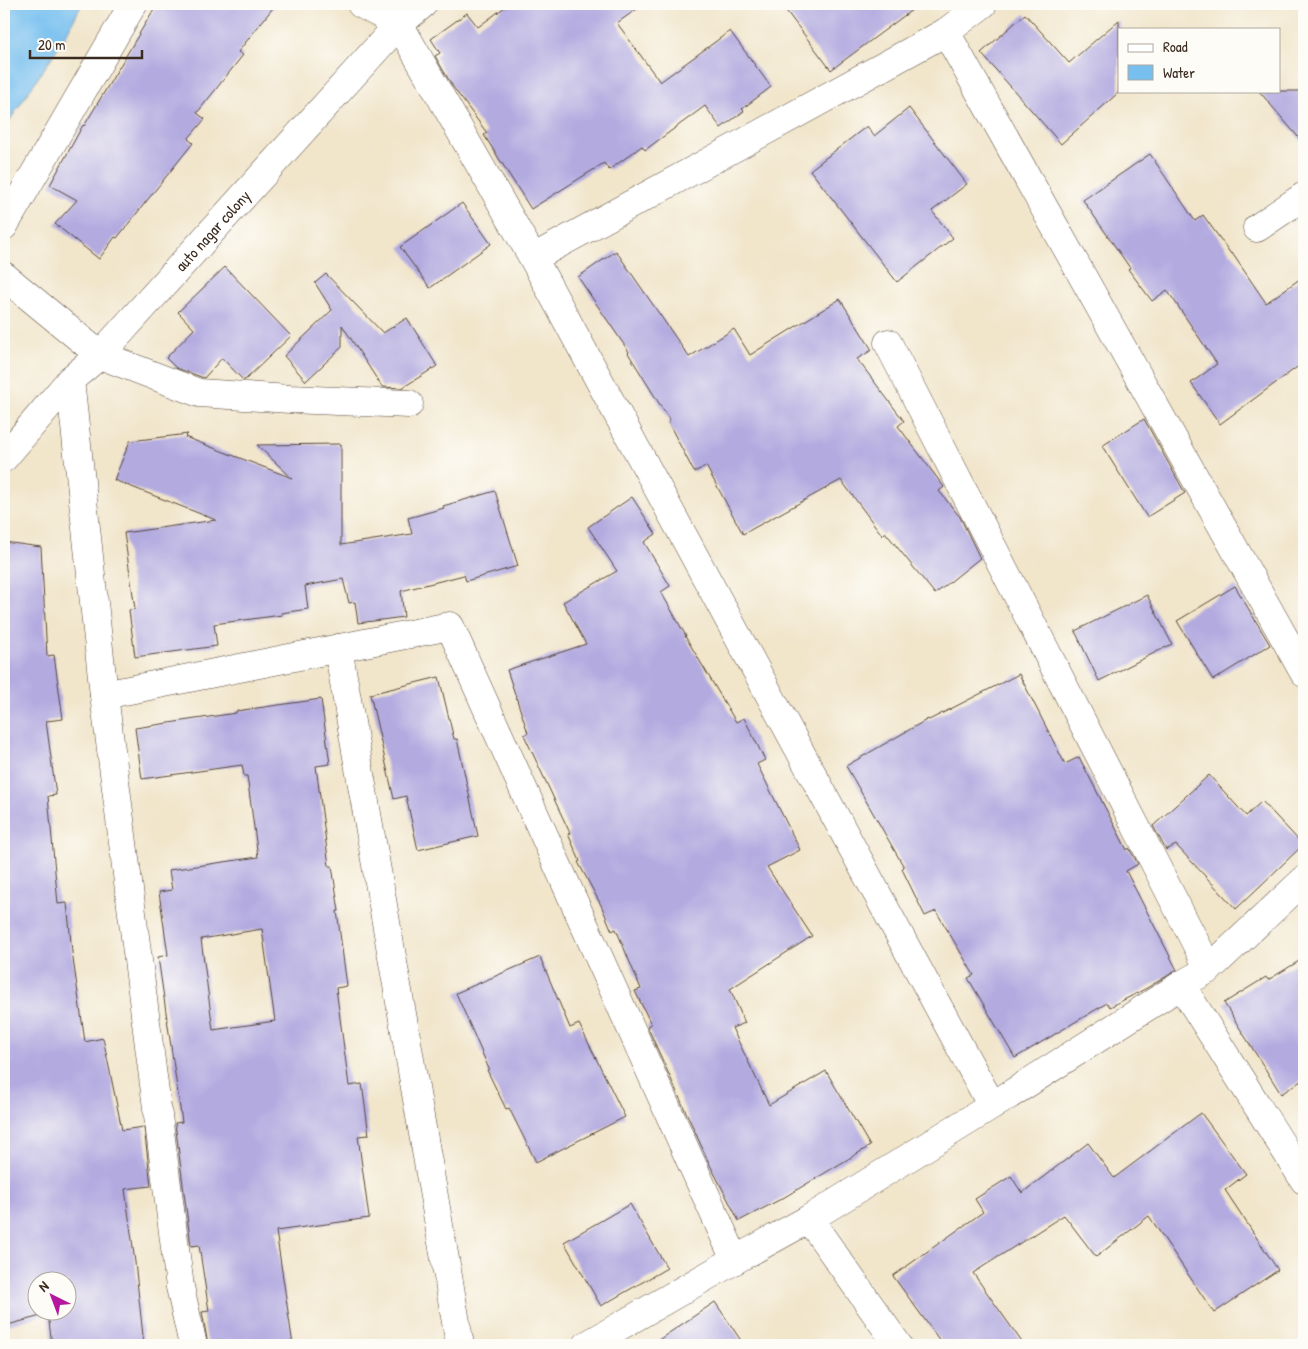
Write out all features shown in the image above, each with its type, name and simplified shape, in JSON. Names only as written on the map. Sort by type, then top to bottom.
[{"type":"street","points":[[4,226],[133,4]]},
{"type":"street","points":[[361,4],[399,24],[533,258],[992,1106]]},
{"type":"street","name":"auto nagar colony","points":[[4,458],[70,380],[100,355],[399,24],[423,4]]},
{"type":"street","points":[[533,258],[946,32],[983,4]]},
{"type":"street","points":[[946,32],[1304,673]]},
{"type":"street","points":[[1257,228],[1304,196]]},
{"type":"street","points":[[4,276],[100,355],[199,393],[290,400],[409,404]]},
{"type":"street","points":[[888,342],[1209,969]]},
{"type":"street","points":[[70,380],[104,694],[180,1287],[193,1345]]},
{"type":"street","points":[[104,694],[450,626],[735,1260]]},
{"type":"street","points":[[338,648],[460,1345]]},
{"type":"street","points":[[587,1345],[809,1219],[1209,969],[1304,880]]},
{"type":"street","points":[[1181,985],[1304,1180]]},
{"type":"street","points":[[809,1219],[898,1345]]},
{"type":"water","points":[[4,4],[82,4],[65,37],[4,129]]},
{"type":"building","points":[[157,4],[276,4],[238,52],[243,55],[197,113],[205,119],[188,139],[193,143],[99,259],[55,224],[77,200],[50,185],[83,125]]},
{"type":"building","points":[[509,4],[644,4],[617,23],[660,82],[730,31],[771,87],[721,128],[705,106],[645,150],[642,146],[609,170],[604,163],[531,209],[484,135],[487,133],[453,87],[435,56],[440,53],[431,39],[467,13],[478,27]]},
{"type":"building","points":[[781,4],[920,4],[831,70]]},
{"type":"building","points":[[1025,14],[1069,63],[1119,20],[1119,92],[1061,144],[981,53]]},
{"type":"building","points":[[1304,91],[1304,144],[1260,92]]},
{"type":"building","points":[[909,108],[967,184],[932,211],[953,238],[897,282],[810,170],[867,126],[874,136]]},
{"type":"building","points":[[1150,154],[1195,221],[1203,215],[1266,303],[1304,276],[1304,362],[1220,424],[1191,383],[1217,364],[1167,290],[1152,301],[1128,269],[1130,268],[1083,200]]},
{"type":"building","points":[[462,203],[491,244],[430,288],[400,247]]},
{"type":"building","points":[[616,251],[689,357],[734,329],[750,355],[840,299],[872,350],[857,359],[904,421],[898,426],[944,487],[939,491],[960,517],[980,558],[935,594],[885,532],[882,535],[841,480],[743,534],[706,466],[694,472],[668,422],[670,421],[629,352],[578,277]]},
{"type":"building","points":[[225,267],[291,336],[245,380],[222,358],[204,378],[176,368],[166,358],[194,329],[178,312]]},
{"type":"building","points":[[326,274],[383,333],[407,318],[437,366],[402,388],[382,387],[342,325],[342,347],[306,381],[284,356],[332,310],[315,283]]},
{"type":"building","points":[[1144,419],[1185,493],[1147,517],[1102,446]]},
{"type":"building","points":[[188,434],[185,437],[292,478],[257,445],[341,444],[341,545],[412,534],[408,518],[495,491],[518,566],[466,581],[464,575],[401,591],[404,617],[358,623],[355,602],[349,603],[343,579],[305,586],[308,609],[281,613],[282,615],[214,624],[217,646],[135,657],[129,610],[135,609],[124,533],[216,520],[114,480],[130,441]]},
{"type":"building","points":[[632,497],[656,534],[644,542],[670,586],[661,592],[736,722],[744,718],[765,760],[757,764],[800,850],[767,867],[812,936],[730,989],[745,1023],[732,1028],[769,1105],[826,1071],[870,1146],[783,1198],[739,1221],[710,1165],[647,1026],[651,1024],[635,991],[641,989],[616,929],[612,931],[601,905],[578,862],[580,861],[568,834],[570,833],[524,735],[528,733],[507,670],[586,644],[563,602],[617,571],[588,527]]},
{"type":"building","points":[[4,542],[41,547],[47,656],[54,655],[63,719],[46,721],[56,795],[48,796],[58,904],[67,903],[85,1042],[103,1038],[122,1130],[144,1127],[151,1186],[125,1189],[144,1345],[52,1345],[49,1322],[78,1322],[78,1272],[28,1272],[28,1319],[4,1326]]},
{"type":"building","points":[[1235,586],[1270,645],[1213,680],[1177,621]]},
{"type":"building","points":[[1147,595],[1172,644],[1099,681],[1075,631]]},
{"type":"building","points":[[1019,674],[1065,764],[1079,757],[1127,850],[1129,848],[1138,864],[1126,871],[1177,970],[1110,1007],[1107,1003],[1015,1058],[968,978],[974,975],[936,911],[925,916],[902,869],[904,867],[846,766],[928,719]]},
{"type":"building","points":[[439,677],[454,739],[457,739],[478,836],[418,850],[406,796],[394,799],[370,694]]},
{"type":"building","points":[[321,699],[330,764],[316,766],[329,866],[332,866],[339,911],[337,911],[347,986],[336,988],[349,1086],[362,1084],[369,1135],[358,1136],[369,1218],[276,1231],[293,1345],[208,1345],[202,1312],[209,1311],[199,1245],[191,1246],[175,1123],[182,1122],[158,957],[168,955],[159,892],[172,890],[169,870],[258,857],[247,776],[244,776],[242,765],[142,779],[135,728],[236,713],[236,711]],"holes":[[[262,929],[275,1021],[213,1030],[201,939]]]},
{"type":"building","points":[[1209,775],[1246,816],[1262,801],[1303,845],[1236,909],[1176,845],[1166,850],[1153,826]]},
{"type":"building","points":[[540,957],[570,1028],[579,1024],[625,1117],[536,1162],[509,1108],[506,1109],[487,1070],[489,1069],[456,993]]},
{"type":"building","points":[[1304,958],[1304,1079],[1281,1094],[1224,1003],[1266,977],[1268,980]]},
{"type":"building","points":[[1201,1113],[1246,1174],[1225,1190],[1278,1270],[1214,1313],[1149,1216],[1096,1257],[1064,1215],[973,1273],[1024,1345],[943,1345],[893,1276],[983,1212],[975,1199],[1011,1176],[1022,1193],[1088,1143],[1114,1178]]},
{"type":"building","points":[[630,1204],[667,1268],[601,1306],[564,1242]]},
{"type":"building","points":[[715,1302],[744,1345],[651,1345]]}]
